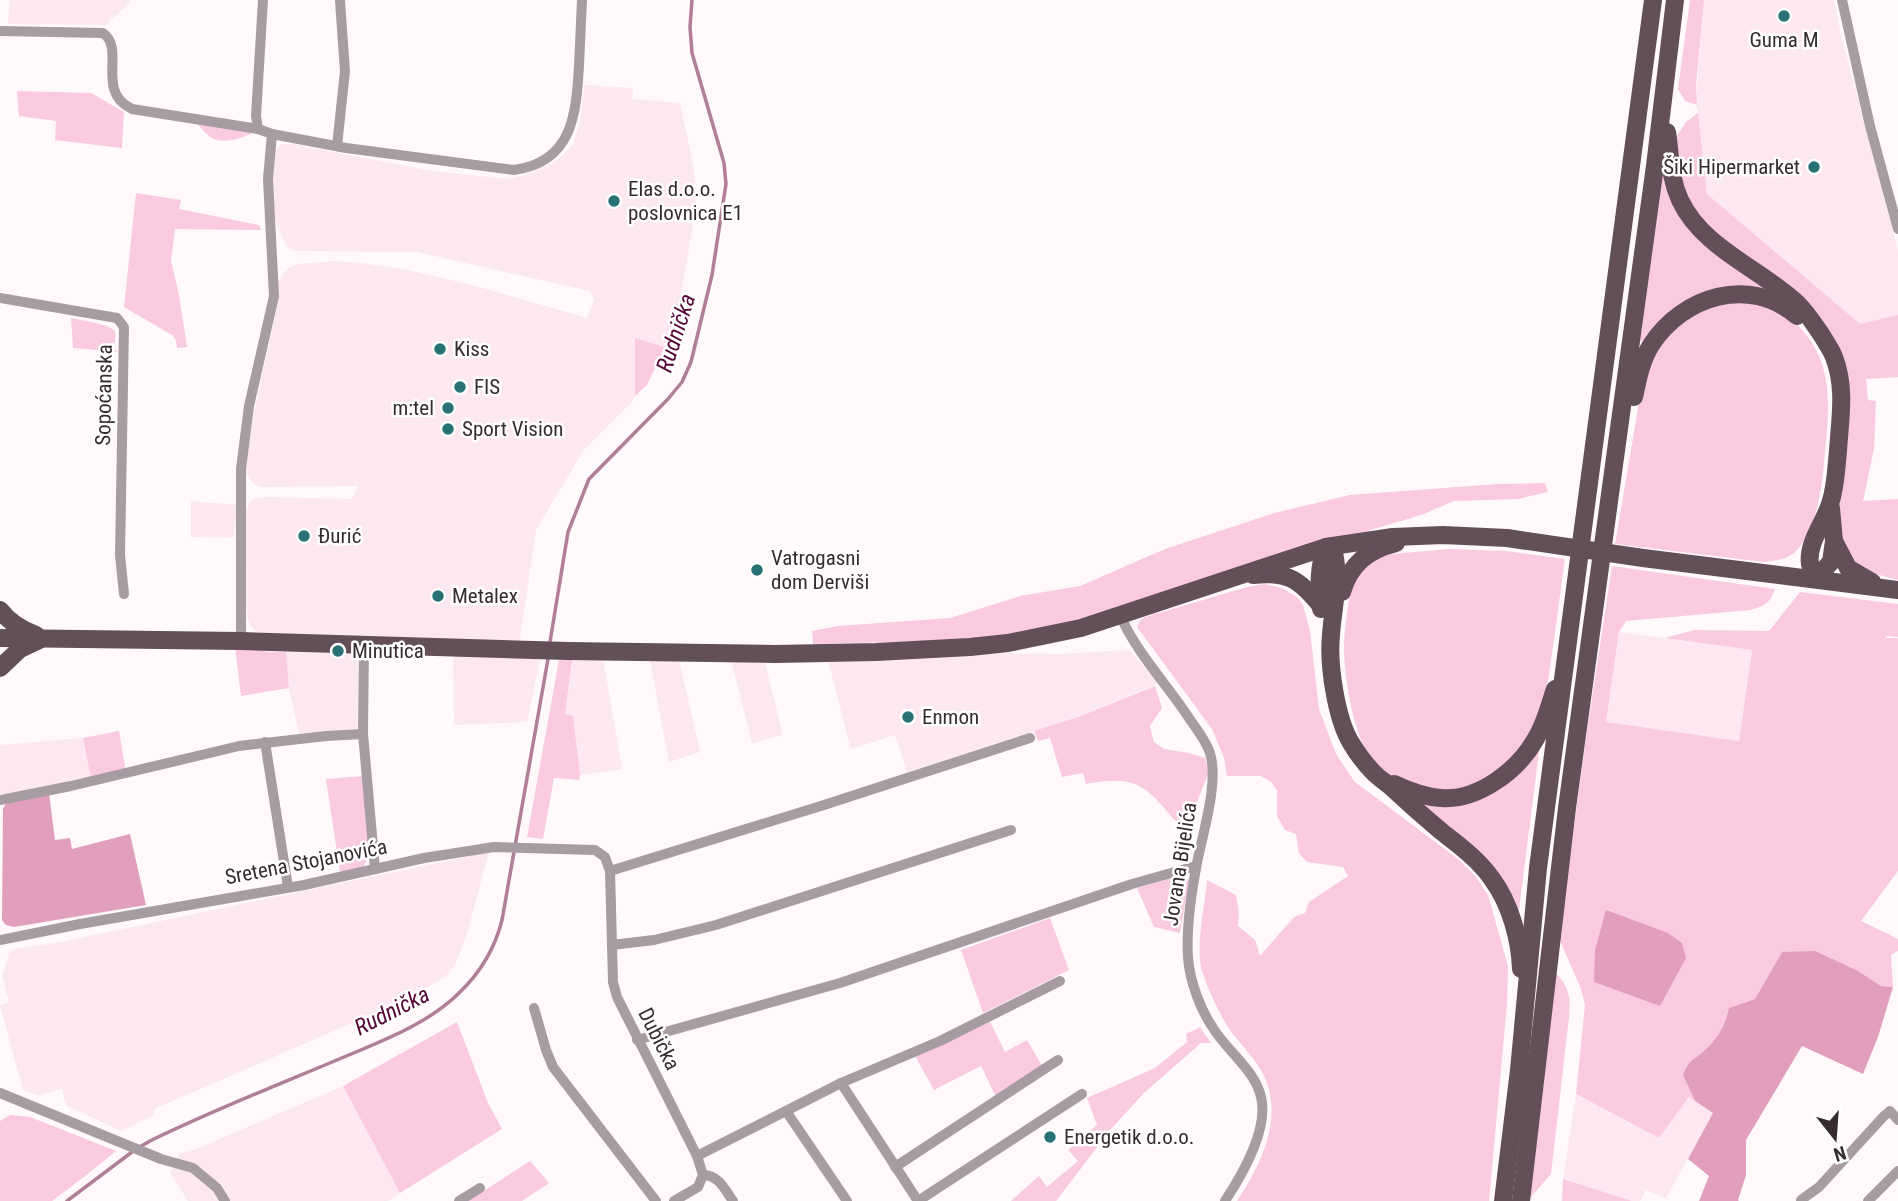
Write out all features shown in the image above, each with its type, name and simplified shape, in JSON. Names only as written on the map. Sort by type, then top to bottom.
[{"type":"main road","points":[[1503,1201],[1519,1070],[1538,868],[1653,0]]},
{"type":"main road","points":[[1521,1201],[1562,849],[1675,0]]},
{"type":"main road","points":[[1661,103],[1673,183],[1690,218],[1725,251],[1798,305],[1833,354],[1839,373],[1842,410],[1836,479],[1831,503],[1811,551],[1810,564],[1815,579]]},
{"type":"main road","points":[[1607,522],[1617,506],[1639,371],[1651,345],[1673,319],[1705,300],[1735,294],[1753,295],[1771,300],[1792,312],[1825,340]]},
{"type":"main road","points":[[1815,579],[1831,562],[1834,541],[1831,503]]},
{"type":"main road","points":[[0,638],[794,654],[970,647],[1008,643],[1081,628],[1329,546],[1393,537],[1424,536],[1476,535],[1889,588]]},
{"type":"main road","points":[[1331,633],[1338,618],[1348,574],[1363,558],[1384,546],[1424,536]]},
{"type":"main road","points":[[1763,572],[1793,563],[1815,539]]},
{"type":"main road","points":[[1834,541],[1848,568],[1889,588]]},
{"type":"main road","points":[[1329,546],[1337,559],[1338,582],[1331,633],[1335,692],[1341,718],[1355,748],[1374,773],[1474,859],[1491,877],[1500,893],[1516,935],[1521,964],[1519,1070]]},
{"type":"main road","points":[[1329,546],[1321,560],[1320,572],[1321,606],[1331,633]]},
{"type":"main road","points":[[1206,586],[1264,574],[1290,577],[1304,585],[1321,606]]},
{"type":"main road","points":[[1384,780],[1422,795],[1455,798],[1486,788],[1509,772],[1527,752],[1541,730],[1555,686],[1574,596]]},
{"type":"main road","points":[[0,610],[7,619],[23,629],[47,638]]},
{"type":"main road","points":[[0,668],[20,649],[34,641],[47,638]]},
{"type":"street","points":[[258,129],[256,117],[263,0]]},
{"type":"street","points":[[0,31],[103,33],[111,43],[111,81],[114,90],[126,107],[132,109],[258,129],[337,146],[514,170],[534,166],[546,159],[561,146],[573,122],[577,99],[582,0]]},
{"type":"street","points":[[1842,0],[1864,104],[1898,229]]},
{"type":"street","points":[[337,146],[345,71],[340,1]]},
{"type":"street","points":[[242,641],[241,469],[249,406],[274,296],[268,179],[272,134]]},
{"type":"street","name":"Sopoćanska","points":[[0,298],[117,318],[124,327],[120,565],[124,594]]},
{"type":"street","name":"Jovana Bijelića","points":[[1120,615],[1134,643],[1176,697],[1209,749],[1213,769],[1189,914],[1188,959],[1196,992],[1213,1029],[1254,1081],[1261,1097],[1262,1114],[1259,1133],[1238,1181],[1225,1201]]},
{"type":"street","points":[[364,644],[363,734],[375,869]]},
{"type":"street","points":[[0,800],[239,746],[363,734]]},
{"type":"street","points":[[610,871],[824,805],[1030,737]]},
{"type":"street","points":[[265,742],[288,887]]},
{"type":"street","points":[[612,945],[654,940],[716,925],[1012,830]]},
{"type":"street","name":"Sretena Stojanovića","points":[[0,940],[288,887],[424,858],[503,846],[595,850],[605,857],[610,871]]},
{"type":"street","points":[[637,1040],[840,984],[1132,884],[1196,866]]},
{"type":"street","name":"Dubička","points":[[610,871],[613,982],[617,997],[704,1175]]},
{"type":"street","points":[[696,1156],[841,1083],[940,1041],[1060,981]]},
{"type":"street","points":[[534,1008],[553,1068],[656,1201]]},
{"type":"street","points":[[895,1167],[1058,1060]]},
{"type":"street","points":[[841,1083],[918,1201],[1082,1094]]},
{"type":"street","points":[[0,1093],[160,1160],[192,1168],[217,1188],[225,1201]]},
{"type":"street","points":[[786,1111],[847,1201]]},
{"type":"street","points":[[1801,1200],[1819,1187],[1890,1111],[1898,1120]]},
{"type":"street","points":[[1868,1201],[1898,1171]]},
{"type":"street","points":[[674,1201],[695,1196],[704,1175],[711,1175],[733,1201]]},
{"type":"street","points":[[459,1201],[480,1188]]},
{"type":"shaded area","points":[[10,0],[131,0],[106,25],[8,24]]},
{"type":"shaded area","points":[[1690,0],[1704,0],[1696,86],[1697,105],[1685,101],[1678,89]]},
{"type":"shaded area","points":[[1704,0],[1834,0],[1898,250],[1898,315],[1860,325],[1707,194],[1696,97]]},
{"type":"shaded area","points":[[584,85],[633,88],[632,99],[680,103],[694,169],[696,208],[678,312],[665,347],[636,338],[635,396],[632,402],[584,450],[536,530],[519,645],[259,634],[247,618],[245,513],[249,503],[254,499],[266,497],[352,499],[358,486],[260,487],[254,484],[245,471],[254,413],[275,316],[277,285],[287,269],[297,264],[335,261],[412,271],[476,286],[587,318],[594,300],[590,291],[417,252],[290,250],[275,219],[271,174],[274,152],[282,144],[291,144],[433,171],[508,179],[553,163],[573,144],[580,122]]},
{"type":"shaded area","points":[[17,91],[91,93],[124,112],[122,148],[55,140],[56,121],[19,116]]},
{"type":"shaded area","points":[[1698,113],[1707,194],[1860,324],[1898,315],[1898,377],[1866,379],[1868,400],[1876,401],[1874,449],[1863,501],[1898,499],[1898,580],[1864,571],[1856,566],[1838,534],[1847,387],[1827,328],[1701,223],[1681,193],[1675,139],[1686,122]]},
{"type":"shaded area","points":[[197,124],[257,131],[234,140],[221,141],[210,137]]},
{"type":"shaded area","points":[[1662,163],[1671,192],[1777,296],[1729,290],[1640,342]]},
{"type":"shaded area","points":[[136,193],[181,200],[179,209],[259,225],[261,230],[175,229],[171,261],[187,347],[177,348],[172,335],[124,307]]},
{"type":"shaded area","points":[[1730,301],[1764,306],[1794,322],[1818,353],[1824,370],[1828,406],[1823,474],[1816,511],[1807,535],[1791,555],[1764,562],[1615,544],[1644,373],[1654,349],[1700,308]]},
{"type":"shaded area","points":[[71,318],[113,329],[116,336],[113,349],[119,352],[73,348]]},
{"type":"shaded area","points":[[635,338],[665,347],[647,385],[635,396]]},
{"type":"shaded area","points":[[1545,483],[1548,492],[1518,499],[1454,501],[1421,515],[1280,553],[1051,630],[968,640],[813,644],[812,631],[838,626],[950,618],[1020,596],[1080,586],[1165,549],[1274,513],[1350,495]]},
{"type":"shaded area","points":[[191,501],[238,505],[233,538],[191,537]]},
{"type":"shaded area","points":[[1450,549],[1506,551],[1565,559],[1548,682],[1541,712],[1530,739],[1515,760],[1483,782],[1446,790],[1399,780],[1371,760],[1353,713],[1344,649],[1352,580],[1357,571],[1380,555]]},
{"type":"shaded area","points":[[1612,566],[1775,589],[1766,603],[1750,610],[1626,621],[1619,632],[1606,722],[1739,741],[1752,650],[1665,638],[1694,630],[1769,631],[1800,592],[1898,604],[1898,637],[1885,638],[1898,638],[1898,871],[1861,921],[1898,939],[1898,951],[1891,955],[1893,987],[1881,986],[1858,971],[1782,952],[1755,999],[1729,1008],[1718,1035],[1688,1065],[1683,1075],[1695,1101],[1689,1097],[1659,1138],[1576,1094],[1585,1005],[1559,938]]},
{"type":"shaded area","points":[[1265,584],[1282,588],[1298,598],[1303,605],[1310,631],[1319,709],[1336,754],[1355,782],[1458,859],[1476,877],[1488,895],[1508,966],[1489,1201],[1237,1201],[1263,1153],[1271,1118],[1271,1101],[1259,1067],[1223,1018],[1202,971],[1200,939],[1207,880],[1236,895],[1238,926],[1255,940],[1260,956],[1294,917],[1305,913],[1309,902],[1348,876],[1343,867],[1307,862],[1299,853],[1296,834],[1285,830],[1277,816],[1277,790],[1271,782],[1261,776],[1227,776],[1224,758],[1212,729],[1137,627],[1145,617]]},
{"type":"shaded area","points":[[1619,632],[1752,650],[1739,741],[1606,722]]},
{"type":"shaded area","points":[[235,647],[286,652],[289,688],[241,696]]},
{"type":"shaded area","points":[[1129,650],[1159,683],[1078,717],[907,772],[895,735],[851,749],[828,660],[1008,653],[1058,654]]},
{"type":"shaded area","points":[[358,651],[358,728],[353,731],[299,734],[289,688],[286,652]]},
{"type":"shaded area","points":[[453,654],[540,659],[527,722],[454,725]]},
{"type":"shaded area","points":[[603,658],[622,769],[580,775],[573,717],[565,714],[572,660]]},
{"type":"shaded area","points":[[764,659],[783,735],[752,743],[731,660]]},
{"type":"shaded area","points":[[559,660],[572,660],[565,714],[573,716],[580,775],[579,780],[554,778],[543,839],[527,837]]},
{"type":"shaded area","points":[[679,660],[700,752],[669,762],[650,661]]},
{"type":"shaded area","points":[[1155,686],[1162,708],[1150,726],[1154,742],[1164,749],[1205,758],[1209,772],[1191,817],[1175,821],[1155,798],[1138,785],[1116,781],[1086,784],[1083,773],[1062,777],[1050,738],[1038,741],[1034,731],[1078,717]]},
{"type":"shaded area","points":[[119,731],[126,772],[91,779],[83,738]]},
{"type":"shaded area","points":[[83,738],[91,779],[0,794],[0,745]]},
{"type":"shaded area","points":[[1540,744],[1517,925],[1510,904],[1425,815],[1422,801],[1458,802]]},
{"type":"shaded area","points":[[363,776],[369,856],[363,867],[340,872],[326,779]]},
{"type":"shaded area","points":[[49,793],[55,840],[70,838],[72,849],[130,834],[146,905],[14,927],[6,925],[2,920],[3,809],[6,803]]},
{"type":"shaded area","points":[[489,852],[466,937],[455,965],[446,976],[410,998],[156,1108],[152,1116],[122,1131],[66,1106],[62,1089],[39,1095],[23,1090],[0,1005],[9,1002],[2,976],[10,950],[66,941]]},
{"type":"shaded area","points":[[1182,875],[1189,880],[1180,933],[1154,927],[1137,888]]},
{"type":"shaded area","points":[[1606,910],[1668,933],[1682,943],[1686,958],[1660,1006],[1594,982],[1595,950]]},
{"type":"shaded area","points":[[1050,918],[1069,970],[983,1013],[961,950]]},
{"type":"shaded area","points":[[1815,951],[1858,971],[1881,986],[1893,987],[1878,1037],[1863,1074],[1802,1046],[1746,1140],[1746,1175],[1739,1201],[1699,1201],[1709,1176],[1688,1159],[1713,1113],[1695,1101],[1683,1075],[1690,1062],[1718,1035],[1729,1008],[1755,999],[1782,952]]},
{"type":"shaded area","points":[[1556,974],[1566,988],[1570,1011],[1551,1174],[1530,1198]]},
{"type":"shaded area","points":[[457,1022],[488,1103],[502,1129],[400,1193],[343,1086]]},
{"type":"shaded area","points":[[990,1022],[1005,1052],[1027,1040],[1043,1067],[996,1097],[981,1066],[934,1090],[915,1056]]},
{"type":"shaded area","points":[[1200,1027],[1211,1043],[1201,1043],[1144,1093],[1111,1129],[1056,1201],[1011,1201],[1039,1176],[1047,1187],[1078,1161],[1068,1150],[1097,1125],[1087,1098],[1155,1068],[1187,1042],[1186,1034]]},
{"type":"shaded area","points":[[343,1086],[400,1193],[388,1201],[188,1201],[170,1173],[180,1153],[191,1151]]},
{"type":"shaded area","points":[[1576,1094],[1659,1138],[1690,1096],[1713,1113],[1666,1198],[1646,1190],[1640,1201],[1632,1201],[1563,1179]]},
{"type":"shaded area","points":[[10,1115],[30,1117],[116,1151],[52,1201],[0,1201],[0,1121]]},
{"type":"shaded area","points":[[530,1161],[549,1183],[522,1201],[468,1201]]},
{"type":"shaded area","points":[[1563,1179],[1632,1201],[1562,1201]]},
{"type":"waterway","name":"Rudnička","points":[[550,642],[568,532],[589,479],[682,382],[691,362],[712,275],[726,184],[724,163],[692,53],[692,0]]},
{"type":"waterway","name":"Rudnička","points":[[67,1201],[150,1141],[402,1032],[446,1004],[467,985],[491,950],[502,920],[548,659]]},
{"type":"place","name":"Guma M","points":[[1784,16]]},
{"type":"place","name":"Šiki Hipermarket","points":[[1814,167]]},
{"type":"place","name":"Elas d.o.o. poslovnica E1","points":[[614,201]]},
{"type":"place","name":"Kiss","points":[[440,349]]},
{"type":"place","name":"FIS","points":[[460,387]]},
{"type":"place","name":"m:tel","points":[[448,408]]},
{"type":"place","name":"Sport Vision","points":[[448,429]]},
{"type":"place","name":"Đurić","points":[[304,536]]},
{"type":"place","name":"Vatrogasni dom Derviši","points":[[757,570]]},
{"type":"place","name":"Metalex","points":[[438,596]]},
{"type":"place","name":"Minutica","points":[[338,651]]},
{"type":"place","name":"Enmon","points":[[908,717]]},
{"type":"place","name":"Energetik d.o.o.","points":[[1050,1137]]}]
